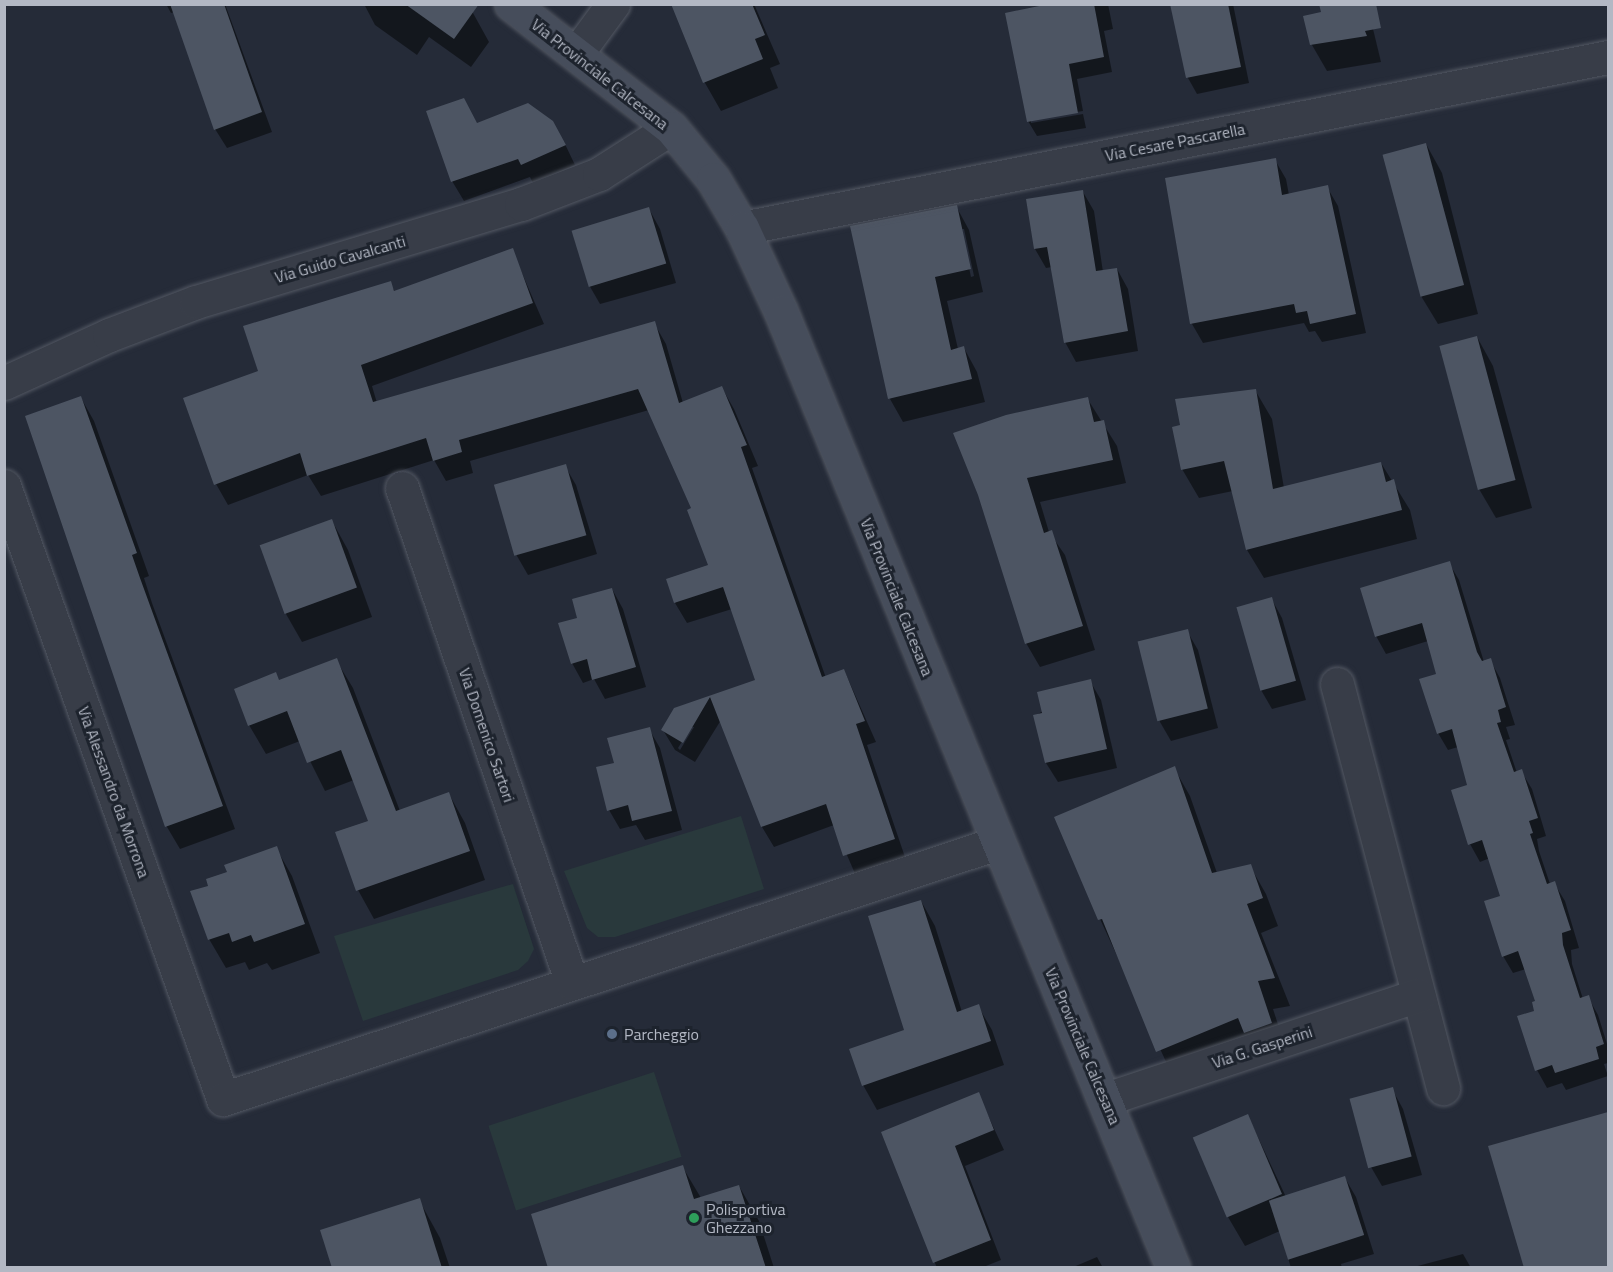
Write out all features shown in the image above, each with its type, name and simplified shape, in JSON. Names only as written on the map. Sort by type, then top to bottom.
[{"type":"main road","name":"Via Provinciale Calcesana","points":[[511,4],[671,128],[713,179],[742,228],[781,312],[997,843],[1106,1099],[1173,1268]]},
{"type":"street","points":[[577,53],[613,4]]},
{"type":"street","name":"Via Cesare Pascarella","points":[[742,228],[1608,57]]},
{"type":"street","name":"Via Guido Cavalcanti","points":[[4,383],[109,335],[196,302],[521,204],[599,174],[671,128]]},
{"type":"street","name":"Via Alessandro da Morrona","points":[[4,486],[223,1099],[572,983]]},
{"type":"street","name":"Via Domenico Sartori","points":[[402,488],[572,983]]},
{"type":"street","points":[[1336,684],[1443,1088]]},
{"type":"street","points":[[572,983],[997,843]]},
{"type":"street","name":"Via G. Gasperini","points":[[1106,1099],[1418,995]]},
{"type":"shaded area","points":[[741,816],[764,889],[615,937],[598,937],[587,928],[564,871]]},
{"type":"shaded area","points":[[513,884],[534,949],[528,961],[518,970],[363,1021],[334,936]]},
{"type":"shaded area","points":[[654,1072],[682,1157],[516,1210],[489,1126]]},
{"type":"building","points":[[170,4],[224,4],[262,112],[214,130]]},
{"type":"building","points":[[405,4],[479,4],[454,39]]},
{"type":"building","points":[[671,4],[752,4],[765,35],[755,39],[763,59],[703,83]]},
{"type":"building","points":[[1049,4],[1094,4],[1104,57],[1069,64],[1078,113],[1027,122],[1005,13]]},
{"type":"building","points":[[1170,4],[1228,4],[1241,67],[1186,78]]},
{"type":"building","points":[[1319,4],[1376,4],[1381,28],[1365,31],[1367,36],[1310,45],[1303,16],[1321,12]]},
{"type":"building","points":[[464,98],[477,123],[528,103],[553,121],[566,145],[521,165],[518,159],[451,182],[426,111]]},
{"type":"building","points":[[1426,143],[1464,285],[1421,297],[1383,155]]},
{"type":"building","points":[[1276,158],[1282,195],[1328,185],[1356,314],[1310,324],[1307,311],[1296,313],[1294,304],[1190,324],[1165,178]]},
{"type":"building","points":[[1083,190],[1096,271],[1117,268],[1128,331],[1064,343],[1047,247],[1034,249],[1026,199]]},
{"type":"building","points":[[957,205],[971,269],[935,277],[951,350],[964,346],[972,379],[888,399],[850,226]]},
{"type":"building","points":[[649,207],[666,263],[589,287],[572,231]]},
{"type":"building","points":[[513,248],[533,303],[361,365],[373,402],[655,321],[679,403],[722,386],[747,445],[741,447],[822,677],[844,669],[865,721],[856,724],[895,839],[843,856],[826,804],[761,827],[710,697],[683,743],[661,730],[674,708],[755,680],[723,587],[674,603],[666,579],[708,565],[687,510],[691,508],[638,389],[459,440],[462,452],[433,461],[426,438],[307,476],[300,453],[214,485],[183,398],[258,371],[243,326],[391,281],[394,291]]},
{"type":"building","points":[[1477,336],[1516,480],[1478,490],[1439,346]]},
{"type":"building","points":[[1256,389],[1273,489],[1381,462],[1386,482],[1394,479],[1402,510],[1246,550],[1224,461],[1181,470],[1172,427],[1180,425],[1175,399]]},
{"type":"building","points":[[81,396],[137,553],[132,555],[223,806],[165,827],[25,416]]},
{"type":"building","points":[[1088,397],[1094,422],[1104,420],[1113,460],[1027,478],[1044,533],[1052,530],[1083,626],[1025,644],[978,495],[953,433],[1006,415]]},
{"type":"building","points":[[566,464],[586,535],[514,556],[494,485]]},
{"type":"building","points":[[332,519],[357,588],[285,614],[260,545]]},
{"type":"building","points":[[1450,561],[1477,652],[1482,661],[1491,658],[1506,707],[1498,710],[1501,722],[1497,723],[1514,772],[1522,769],[1538,818],[1529,821],[1533,833],[1530,834],[1547,884],[1555,881],[1571,930],[1562,933],[1563,945],[1580,998],[1589,995],[1604,1044],[1596,1047],[1599,1059],[1555,1073],[1552,1065],[1535,1071],[1517,1016],[1534,1011],[1532,1002],[1535,1001],[1518,951],[1502,957],[1484,901],[1500,896],[1482,840],[1468,845],[1451,790],[1467,785],[1452,729],[1437,734],[1419,679],[1436,674],[1422,623],[1375,637],[1360,588]]},
{"type":"building","points":[[612,588],[636,667],[592,680],[587,659],[571,664],[558,623],[577,618],[572,599]]},
{"type":"building","points":[[1272,597],[1296,681],[1260,691],[1236,607]]},
{"type":"building","points":[[1188,629],[1208,709],[1157,721],[1138,642]]},
{"type":"building","points":[[337,658],[396,811],[449,792],[470,851],[356,891],[335,832],[368,821],[341,750],[307,763],[287,711],[248,726],[234,689],[276,672],[279,680]]},
{"type":"building","points":[[1091,679],[1107,749],[1045,763],[1033,715],[1042,713],[1037,692]]},
{"type":"building","points":[[650,727],[672,811],[632,821],[628,805],[607,811],[596,767],[614,763],[607,738]]},
{"type":"building","points":[[1175,766],[1212,873],[1251,864],[1263,898],[1247,904],[1275,978],[1258,981],[1272,1023],[1244,1033],[1238,1018],[1156,1052],[1102,919],[1098,920],[1054,817]]},
{"type":"building","points":[[277,846],[305,924],[254,942],[251,935],[232,942],[229,933],[208,940],[190,891],[208,886],[206,879],[227,872],[224,865]]},
{"type":"building","points":[[921,900],[957,1012],[979,1004],[991,1041],[862,1086],[849,1049],[904,1030],[868,916]]},
{"type":"building","points":[[1393,1087],[1412,1157],[1368,1168],[1350,1099]]},
{"type":"building","points":[[979,1092],[994,1130],[955,1146],[991,1240],[933,1263],[881,1132]]},
{"type":"building","points":[[1608,1112],[1608,1268],[1524,1268],[1488,1146]]},
{"type":"building","points":[[1248,1114],[1282,1194],[1227,1218],[1193,1137]]},
{"type":"building","points":[[683,1165],[694,1199],[739,1185],[766,1268],[548,1268],[531,1214]]},
{"type":"building","points":[[1345,1176],[1364,1235],[1288,1260],[1269,1201]]},
{"type":"building","points":[[420,1198],[442,1268],[332,1268],[320,1230]]},
{"type":"place","name":"Parcheggio","points":[[612,1034]]},
{"type":"place","name":"Polisportiva Ghezzano","points":[[694,1218]]}]
